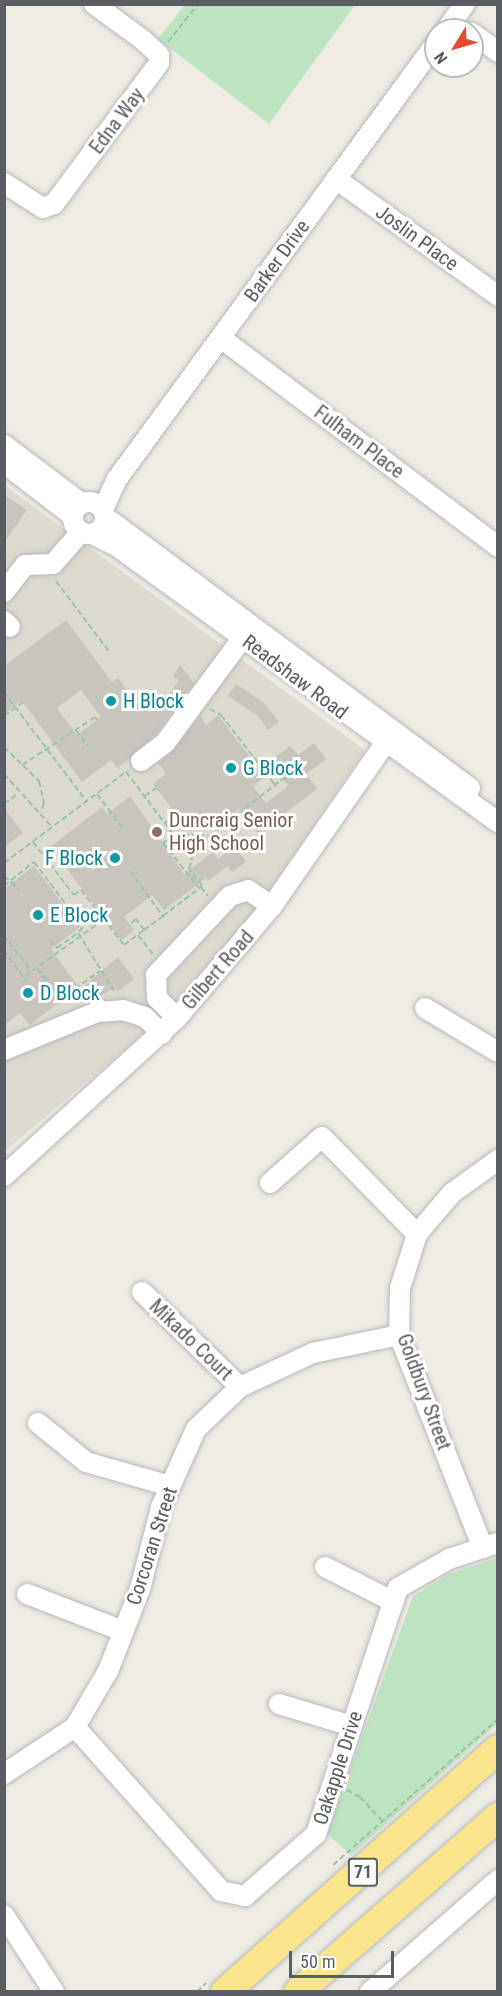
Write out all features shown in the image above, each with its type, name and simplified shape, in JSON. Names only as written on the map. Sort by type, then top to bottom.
[{"type":"highway","name":"71","points":[[225,1992],[498,1749]]},
{"type":"highway","name":"71","points":[[298,1992],[498,1817]]},
{"type":"street","points":[[94,4],[159,55]]},
{"type":"street","points":[[484,42],[498,52]]},
{"type":"street","name":"Edna Way","points":[[4,183],[44,208],[54,204],[150,77],[159,63],[159,55]]},
{"type":"street","name":"Barker Drive","points":[[53,564],[424,60]]},
{"type":"street","name":"Joslin Place","points":[[336,179],[498,296]]},
{"type":"street","name":"Fulham Place","points":[[221,338],[498,547]]},
{"type":"street","name":"Readshaw Road","points":[[4,446],[89,517]]},
{"type":"street","name":"Readshaw Road","points":[[4,463],[89,517],[111,522],[247,632],[389,737],[498,822]]},
{"type":"street","points":[[4,592],[25,565],[53,564]]},
{"type":"street","points":[[134,766],[165,743],[247,632]]},
{"type":"street","name":"Readshaw Road","points":[[389,737],[498,807]]},
{"type":"street","name":"Gilbert Road","points":[[4,1176],[177,1018],[272,906],[389,737]]},
{"type":"street","points":[[177,1018],[157,998],[156,975],[170,958],[230,896],[248,890],[272,906]]},
{"type":"street","points":[[425,1008],[498,1052]]},
{"type":"street","points":[[4,1050],[97,1012],[123,1010],[145,1017],[162,1034]]},
{"type":"street","points":[[270,1183],[322,1137],[417,1234]]},
{"type":"street","name":"Goldbury Street","points":[[490,1545],[399,1335],[400,1288],[417,1234],[452,1193],[498,1160]]},
{"type":"street","name":"Mikado Court","points":[[142,1292],[240,1387]]},
{"type":"street","name":"Corcoran Street","points":[[4,1774],[75,1727],[108,1671],[170,1486],[196,1429],[240,1387],[313,1353],[399,1335]]},
{"type":"street","points":[[38,1424],[86,1462],[170,1486]]},
{"type":"street","name":"Oakapple Drive","points":[[75,1727],[220,1891],[245,1896],[316,1834],[398,1588],[449,1559],[490,1545]]},
{"type":"street","points":[[325,1567],[394,1602]]},
{"type":"street","points":[[27,1594],[123,1630]]},
{"type":"street","points":[[279,1704],[352,1726]]},
{"type":"street","points":[[370,1992],[498,1880]]},
{"type":"street","points":[[4,1915],[54,1992]]},
{"type":"street","points":[[4,1940],[38,1992]]},
{"type":"path","points":[[159,55],[198,4]]},
{"type":"path","points":[[53,564],[53,577],[60,589],[110,653]]},
{"type":"path","points":[[4,692],[87,802]]},
{"type":"path","points":[[4,716],[23,702]]},
{"type":"path","points":[[192,707],[210,709],[221,715],[275,784]]},
{"type":"path","points":[[22,765],[95,717],[97,720]]},
{"type":"path","points":[[76,730],[88,746]]},
{"type":"path","points":[[4,747],[39,781],[44,803],[41,811]]},
{"type":"path","points":[[4,864],[134,766],[145,796],[174,835]]},
{"type":"path","points":[[209,898],[163,843],[174,835],[210,836],[299,766]]},
{"type":"path","points":[[4,774],[18,794],[41,811],[52,827]]},
{"type":"path","points":[[145,796],[156,788]]},
{"type":"path","points":[[4,804],[18,794]]},
{"type":"path","points":[[97,794],[124,830]]},
{"type":"path","points":[[165,823],[176,814]]},
{"type":"path","points":[[198,835],[189,869],[200,888]]},
{"type":"path","points":[[203,836],[214,850]]},
{"type":"path","points":[[33,842],[74,895],[81,890],[124,945],[200,888]]},
{"type":"path","points":[[4,886],[34,862],[83,927],[57,948],[50,940]]},
{"type":"path","points":[[130,871],[163,915]]},
{"type":"path","points":[[4,876],[19,889]]},
{"type":"path","points":[[130,924],[136,919],[144,930]]},
{"type":"path","points":[[25,976],[104,920]]},
{"type":"path","points":[[78,933],[114,992]]},
{"type":"path","points":[[138,934],[156,959]]},
{"type":"path","points":[[4,935],[32,972]]},
{"type":"path","points":[[4,950],[25,976],[26,982]]},
{"type":"path","points":[[37,968],[60,999],[100,972]]},
{"type":"path","points":[[333,1785],[360,1797],[382,1821],[498,1719]]},
{"type":"shaded area","name":"Duncraig Senior High School","points":[[4,485],[365,750],[254,913],[154,1025],[5,1151]]},
{"type":"green space","points":[[185,5],[355,5],[269,124],[158,39]]},
{"type":"green space","points":[[497,1558],[497,1724],[351,1855],[327,1834],[413,1596],[451,1573]]},
{"type":"building","points":[[4,495],[27,510],[4,543]]},
{"type":"building","name":"H Block","points":[[66,620],[112,682],[118,678],[141,709],[158,695],[163,702],[179,680],[173,676],[180,665],[194,683],[156,734],[130,758],[117,768],[111,760],[82,782],[22,701],[4,714],[4,666]],"holes":[[[81,690],[101,717],[77,735],[57,708]]]},
{"type":"building","points":[[236,684],[264,703],[279,722],[268,730],[258,716],[228,696]]},
{"type":"building","name":"G Block","points":[[218,715],[265,777],[253,786],[266,803],[288,786],[270,761],[290,746],[298,755],[314,743],[326,759],[306,774],[317,789],[258,834],[240,809],[214,830],[206,820],[190,832],[153,784],[166,774],[158,763],[174,750],[200,716],[206,725]]},
{"type":"building","name":"F Block","points":[[130,796],[184,874],[213,852],[218,859],[235,846],[246,862],[232,872],[228,866],[208,881],[206,878],[164,910],[152,895],[124,917],[134,930],[121,940],[50,847],[102,807],[107,814]]},
{"type":"building","points":[[4,808],[23,833],[4,847]]},
{"type":"building","points":[[34,866],[80,927],[51,949],[79,988],[29,1025],[20,1013],[4,1025],[4,889]]},
{"type":"building","points":[[118,957],[134,979],[117,992],[115,988],[85,1004],[77,992]]},
{"type":"place","name":"H Block","points":[[111,701]]},
{"type":"place","name":"G Block","points":[[231,768]]},
{"type":"place","name":"Duncraig Senior High School","points":[[157,832]]},
{"type":"place","name":"F Block","points":[[115,858]]},
{"type":"place","name":"E Block","points":[[38,915]]},
{"type":"place","name":"D Block","points":[[28,993]]}]
